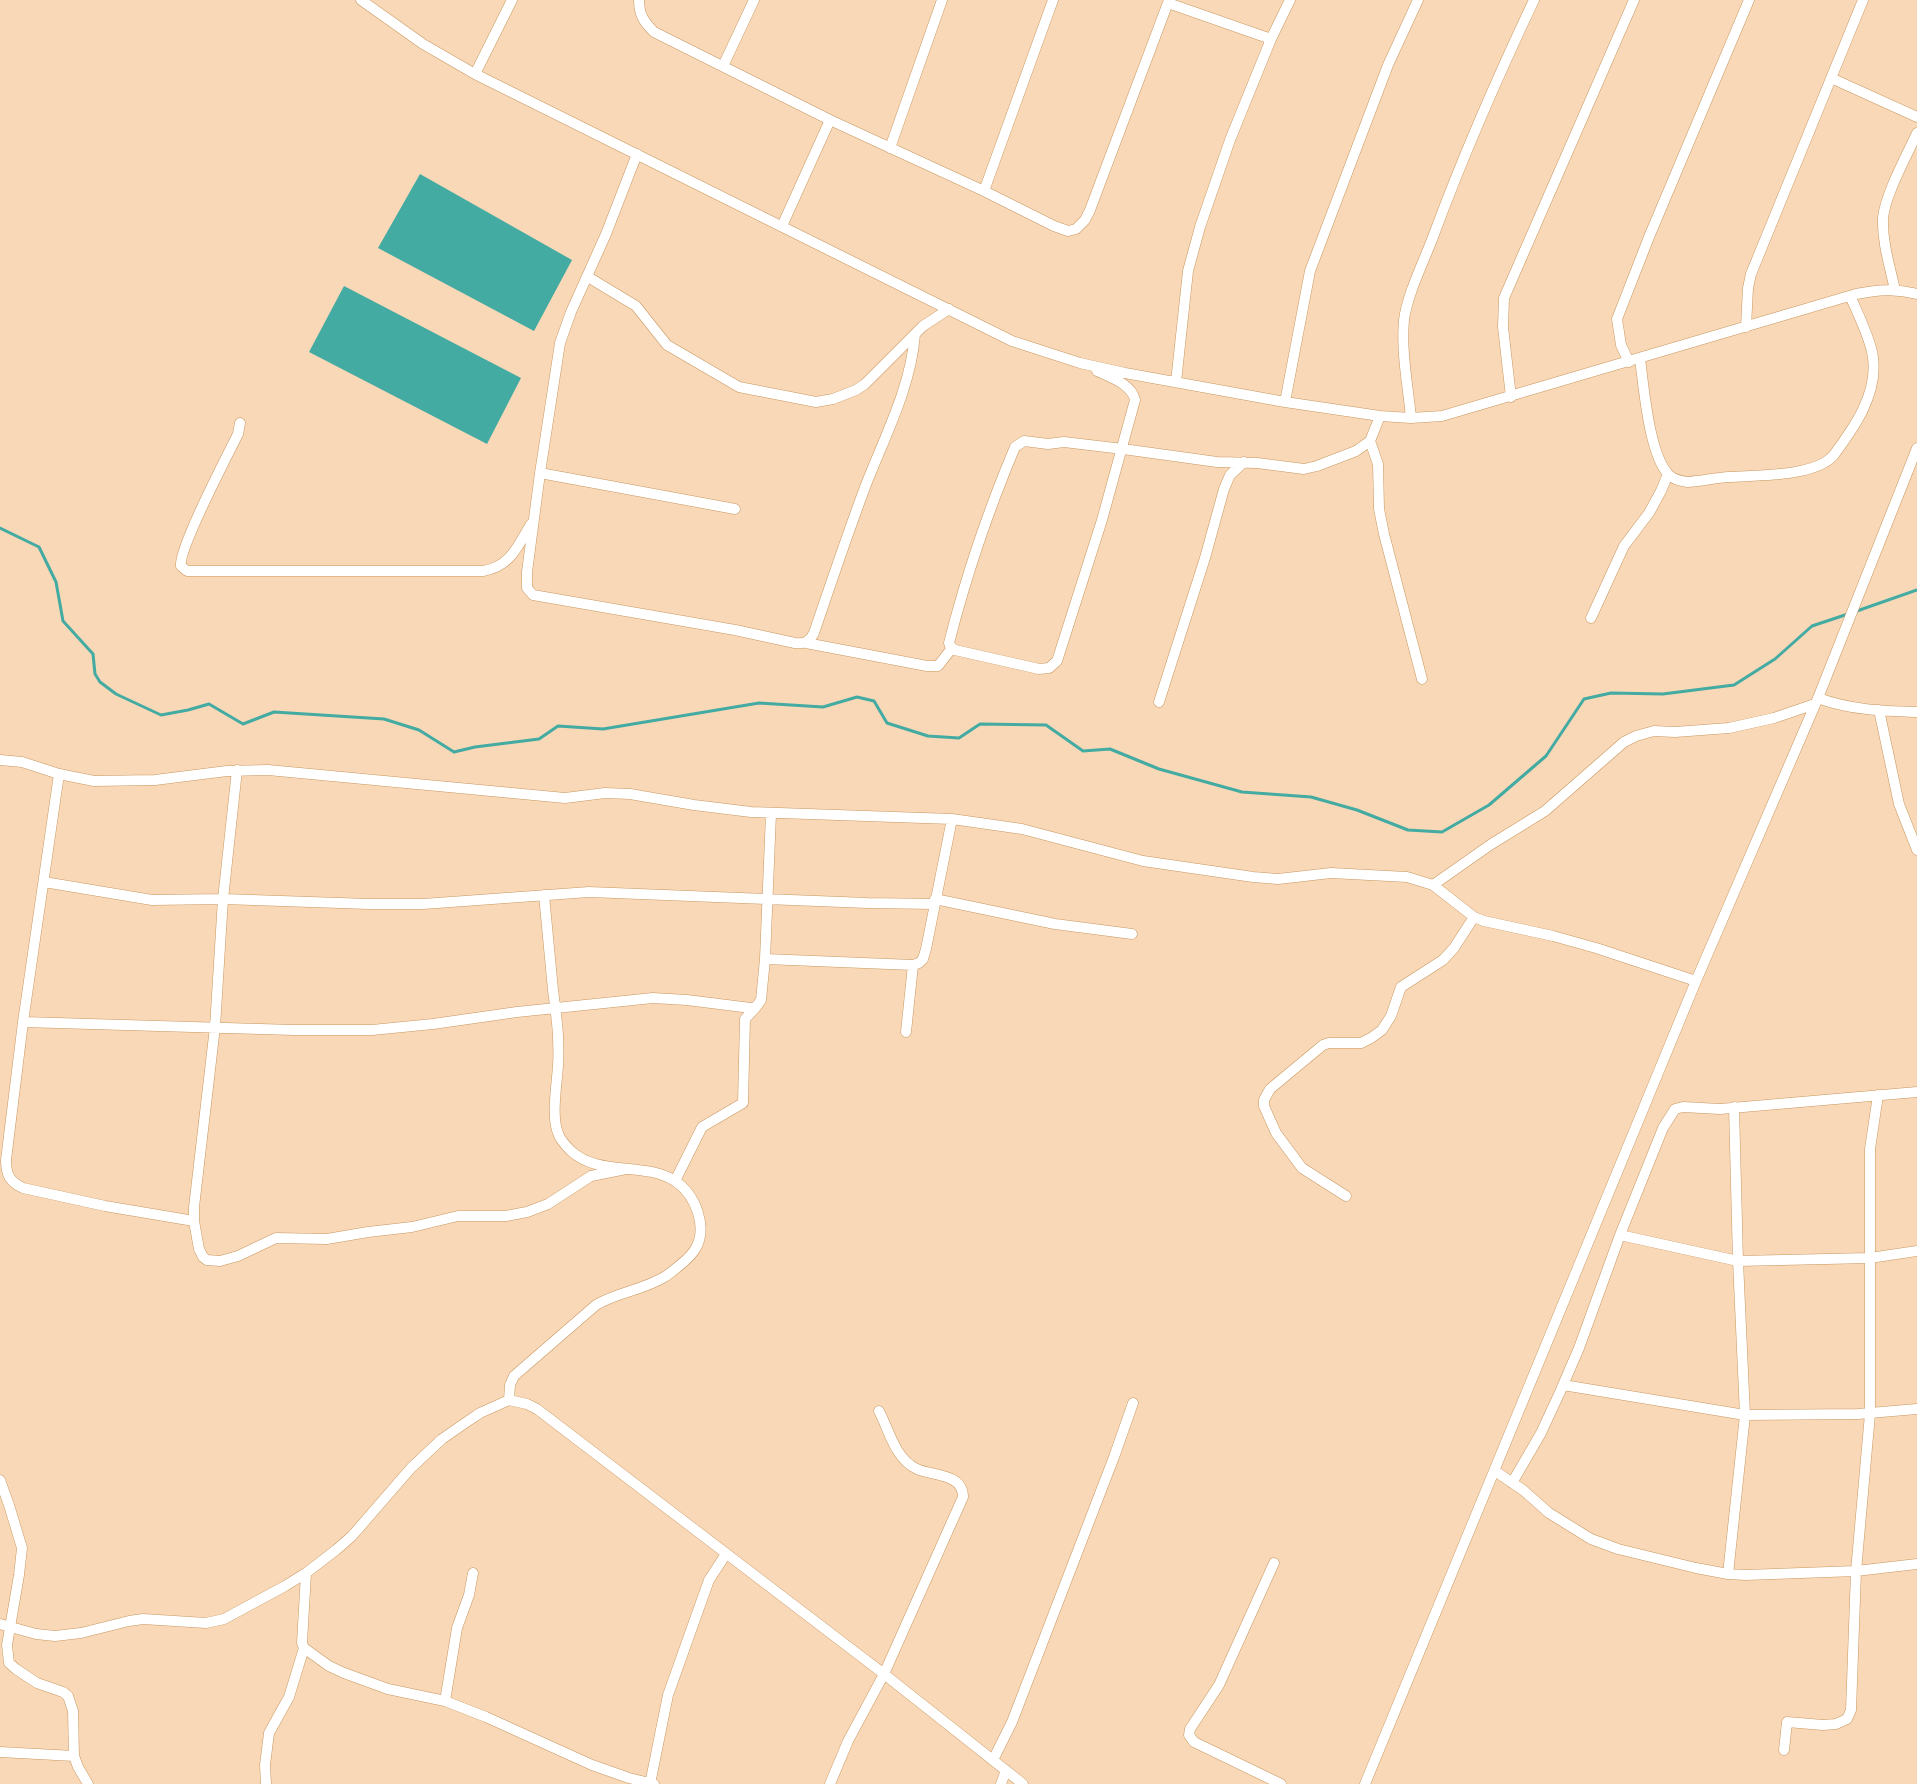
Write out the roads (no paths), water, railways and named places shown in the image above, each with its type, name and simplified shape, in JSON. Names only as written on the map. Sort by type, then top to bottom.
[{"type":"street","points":[[361,0],[423,44],[476,74],[1012,341],[1080,363],[1115,379],[1134,395],[1133,412],[1123,448],[1102,520],[1054,665],[1050,668],[1040,669],[960,652],[952,648],[949,643],[973,559],[990,509],[1015,447],[1024,441],[1048,444],[1064,442],[1123,448],[1217,462],[1244,462],[1304,469],[1356,451],[1370,441],[1380,416]]},
{"type":"street","points":[[476,74],[512,0]]},
{"type":"street","points":[[639,0],[639,9],[643,21],[654,32],[830,120],[1068,231],[1076,229],[1085,220],[1168,1],[1271,39]]},
{"type":"street","points":[[723,66],[754,0]]},
{"type":"street","points":[[890,148],[942,0]]},
{"type":"street","points":[[984,191],[1053,0]]},
{"type":"street","points":[[1176,382],[1188,271],[1200,227],[1230,140],[1271,39],[1290,0]]},
{"type":"street","points":[[1285,402],[1310,271],[1388,65],[1418,0]]},
{"type":"street","points":[[1411,418],[1404,318],[1462,159],[1505,60],[1534,0]]},
{"type":"street","points":[[1511,397],[1503,327],[1504,298],[1634,0]]},
{"type":"street","points":[[1749,0],[1653,228],[1617,319],[1621,345],[1635,360],[1656,449],[1668,474],[1675,479],[1687,482],[1774,474],[1809,468],[1827,462],[1839,447],[1868,400],[1872,389],[1873,356],[1850,296]]},
{"type":"street","points":[[1746,327],[1748,288],[1751,274],[1863,0]]},
{"type":"street","points":[[1831,78],[1917,118]]},
{"type":"street","points":[[782,226],[830,120]]},
{"type":"street","points":[[1895,290],[1884,235],[1883,218],[1886,203],[1917,133]]},
{"type":"street","points":[[637,154],[609,227],[571,312],[560,343],[534,519],[526,584],[529,592],[536,596],[707,625],[795,643],[806,642],[927,666],[938,666],[952,648]]},
{"type":"street","points":[[588,277],[636,306],[667,345],[729,382],[746,389],[773,392],[810,401],[833,399],[856,390],[865,384],[915,334],[949,309]]},
{"type":"street","points":[[1080,363],[1285,402],[1380,416],[1411,418],[1442,416],[1850,296],[1881,290],[1895,290],[1917,294]]},
{"type":"street","points":[[806,642],[814,633],[862,496],[903,390],[913,355],[915,334]]},
{"type":"street","points":[[240,423],[238,434],[207,496],[182,555],[181,566],[187,570],[483,571],[495,568],[510,558],[534,519]]},
{"type":"street","points":[[1370,441],[1378,464],[1379,509],[1384,534],[1422,679]]},
{"type":"street","points":[[1365,1784],[1696,981],[1816,701],[1917,448]]},
{"type":"street","points":[[1159,702],[1205,558],[1224,488],[1230,475],[1244,462]]},
{"type":"street","points":[[540,473],[735,509]]},
{"type":"street","points":[[1591,618],[1624,546],[1649,513],[1668,474]]},
{"type":"street","points":[[1434,885],[1490,845],[1545,811],[1624,742],[1636,736],[1654,731],[1675,732],[1729,728],[1774,718],[1816,701],[1879,710],[1917,712]]},
{"type":"street","points":[[1879,710],[1899,804],[1917,850]]},
{"type":"street","points":[[0,760],[22,762],[59,774],[94,781],[155,780],[237,770],[286,772],[564,798],[598,793],[630,794],[729,810],[771,814],[839,814],[952,819],[1022,829],[1143,861],[1244,875],[1278,879],[1331,873],[1407,877],[1434,885],[1474,917],[1596,948],[1696,981]]},
{"type":"street","points":[[237,770],[224,899],[215,1027],[196,1189],[194,1221],[199,1249],[203,1257],[207,1260],[220,1261],[238,1256],[276,1238],[327,1239],[412,1227],[458,1216],[506,1216],[527,1212],[548,1204],[592,1176],[626,1169]]},
{"type":"street","points":[[59,774],[23,1022],[6,1169],[9,1178],[23,1188],[105,1206],[194,1221]]},
{"type":"street","points":[[675,1181],[702,1127],[744,1103],[744,1019],[761,1000],[765,959],[771,814]]},
{"type":"street","points":[[765,959],[912,965],[919,963],[923,959],[952,819]]},
{"type":"street","points":[[44,882],[152,900],[224,899],[394,904],[451,903],[589,892],[673,897],[768,898],[867,903],[935,901],[1055,924],[1132,934]]},
{"type":"street","points":[[509,1400],[510,1385],[514,1376],[596,1305],[605,1300],[642,1289],[679,1266],[694,1251],[698,1244],[701,1230],[700,1216],[693,1201],[675,1181],[645,1171],[598,1166],[580,1158],[565,1145],[558,1134],[556,1111],[558,1062],[555,1009],[544,896]]},
{"type":"street","points":[[1346,1196],[1302,1168],[1276,1133],[1264,1106],[1266,1095],[1270,1088],[1323,1045],[1329,1042],[1361,1043],[1382,1030],[1391,1016],[1401,987],[1444,960],[1474,917]]},
{"type":"street","points":[[906,1032],[912,965]]},
{"type":"street","points":[[23,1022],[294,1030],[372,1030],[653,998],[756,1007]]},
{"type":"street","points":[[1512,1483],[1541,1432],[1563,1385],[1663,1128],[1675,1109],[1683,1107],[1734,1107],[1917,1092]]},
{"type":"street","points":[[1784,1750],[1787,1722],[1823,1725],[1836,1724],[1847,1720],[1850,1715],[1856,1571],[1870,1414],[1870,1149],[1878,1095]]},
{"type":"street","points":[[1728,1574],[1745,1416],[1734,1107]]},
{"type":"street","points":[[1620,1235],[1738,1261],[1870,1258],[1917,1251]]},
{"type":"street","points":[[1563,1385],[1745,1416],[1870,1414],[1917,1409]]},
{"type":"street","points":[[5,1625],[36,1634],[55,1636],[81,1633],[143,1619],[213,1622],[224,1619],[306,1573],[352,1536],[411,1468],[442,1439],[480,1413],[509,1400],[537,1409],[884,1674],[1023,1784]]},
{"type":"street","points":[[993,1760],[1016,1713],[1133,1403]]},
{"type":"street","points":[[830,1784],[839,1758],[884,1674],[948,1526],[959,1506],[963,1493],[954,1480],[916,1469],[906,1461],[895,1445],[879,1411]]},
{"type":"street","points":[[1494,1471],[1549,1513],[1591,1539],[1618,1549],[1696,1568],[1728,1574],[1746,1575],[1856,1571],[1917,1564]]},
{"type":"street","points":[[0,1480],[22,1548],[19,1575],[5,1625],[11,1666],[37,1683],[63,1692],[68,1696],[73,1711],[74,1756],[88,1784]]},
{"type":"street","points":[[306,1573],[302,1643],[304,1648],[329,1666],[388,1689],[445,1701],[601,1768],[651,1784],[668,1695],[712,1573],[726,1554]]},
{"type":"street","points":[[1274,1563],[1219,1685],[1190,1729],[1189,1735],[1194,1742],[1281,1784]]},
{"type":"street","points":[[445,1701],[457,1628],[469,1595],[473,1574]]},
{"type":"street","points":[[266,1784],[265,1765],[269,1733],[272,1724],[289,1697],[304,1648]]},
{"type":"street","points":[[0,1752],[74,1756]]},
{"type":"street","points":[[1001,1784],[1006,1770]]},
{"type":"water","points":[[420,174],[572,260],[534,331],[378,248]]},
{"type":"water","points":[[344,286],[521,378],[487,444],[309,352]]},
{"type":"waterway","points":[[0,528],[39,547],[56,582],[63,621],[93,654],[95,674],[100,682],[116,694],[161,715],[209,704],[243,724],[274,712],[384,719],[419,730],[454,752],[475,747],[539,739],[558,726],[603,729],[759,703],[823,707],[857,697],[874,701],[887,723],[928,736],[959,738],[980,724],[1046,725],[1083,751],[1110,749],[1159,769],[1242,792],[1311,797],[1357,810],[1408,830],[1442,832],[1489,805],[1546,756],[1584,699],[1611,693],[1663,694],[1734,685],[1775,659],[1812,626],[1848,614]]},
{"type":"waterway","points":[[1854,612],[1917,590]]}]
